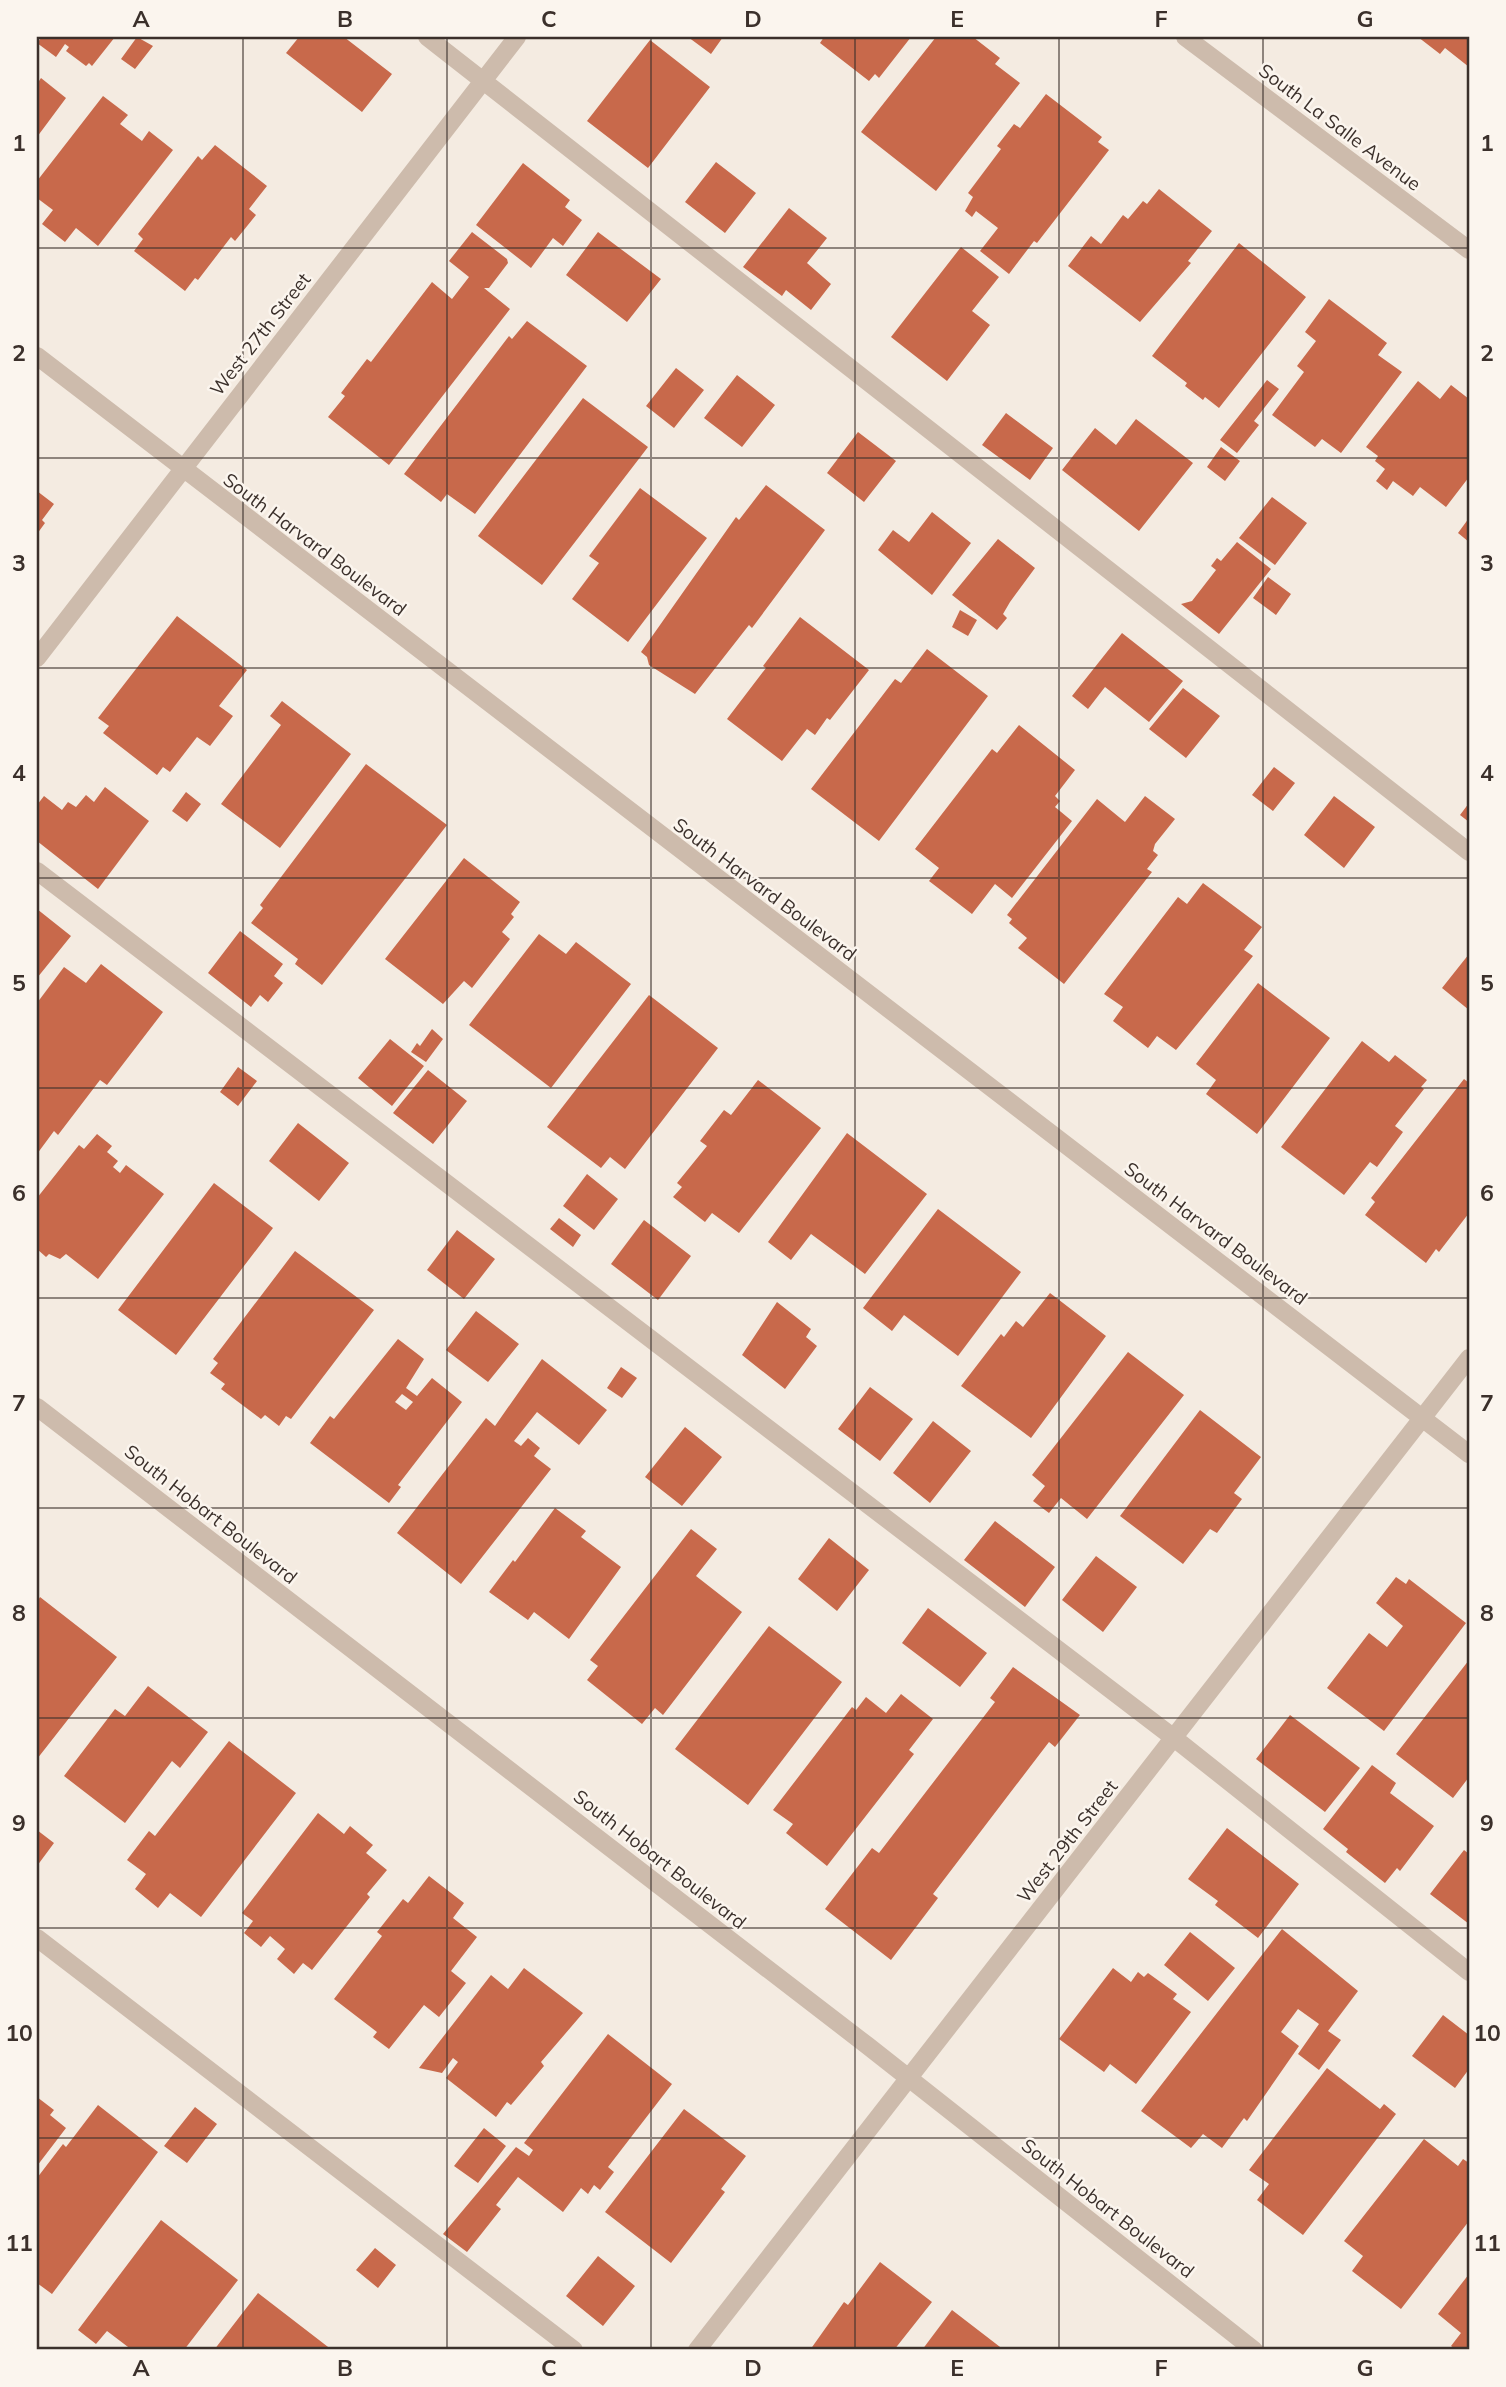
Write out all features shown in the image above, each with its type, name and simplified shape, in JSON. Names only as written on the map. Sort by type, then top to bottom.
[{"type":"street","points":[[427,37],[1469,852]]},
{"type":"street","name":"West 27th Street","points":[[37,658],[517,37]]},
{"type":"street","name":"South La Salle Avenue","points":[[1185,37],[1469,250]]},
{"type":"street","name":"South Harvard Boulevard","points":[[37,356],[1469,1454]]},
{"type":"street","points":[[37,872],[1174,1738],[1469,1972]]},
{"type":"street","name":"West 29th Street","points":[[697,2350],[1469,1358]]},
{"type":"street","name":"South Hobart Boulevard","points":[[37,1406],[909,2078],[1254,2350]]},
{"type":"street","points":[[37,1938],[574,2350]]},
{"type":"building","points":[[42,37],[115,37],[92,66],[89,63],[86,66],[66,51],[69,47],[65,44],[56,57],[37,43]]},
{"type":"building","points":[[137,37],[153,46],[135,69],[121,59]]},
{"type":"building","points":[[299,37],[344,37],[392,74],[362,112],[286,53]]},
{"type":"building","points":[[688,37],[723,37],[711,54]]},
{"type":"building","points":[[824,37],[911,37],[879,78],[875,74],[869,81],[820,43]]},
{"type":"building","points":[[936,37],[973,37],[1000,58],[995,64],[1020,83],[936,191],[861,132]]},
{"type":"building","points":[[1418,37],[1469,37],[1469,67],[1445,48],[1440,54]]},
{"type":"building","points":[[650,40],[710,87],[648,168],[587,121]]},
{"type":"building","points":[[41,78],[66,98],[37,137],[37,84]]},
{"type":"building","points":[[1046,94],[1102,137],[1098,142],[1109,150],[1037,243],[1034,241],[1009,274],[980,251],[998,228],[976,211],[972,217],[965,211],[973,197],[968,193],[1001,149],[997,146],[1014,124],[1020,128]]},
{"type":"building","points":[[103,96],[128,115],[120,124],[142,141],[149,131],[173,150],[98,246],[76,228],[65,242],[42,224],[53,210],[37,198],[37,181]]},
{"type":"building","points":[[215,145],[267,186],[249,209],[256,215],[235,241],[231,237],[198,280],[195,278],[185,291],[134,251],[143,239],[138,234],[198,156],[202,160]]},
{"type":"building","points":[[716,162],[756,193],[725,233],[685,202]]},
{"type":"building","points":[[523,163],[570,200],[565,207],[582,220],[563,246],[553,238],[531,268],[476,225]]},
{"type":"building","points":[[1159,189],[1212,231],[1188,261],[1191,263],[1140,322],[1068,266],[1091,236],[1101,244],[1123,215],[1128,219],[1143,201],[1147,204]]},
{"type":"building","points":[[789,208],[827,238],[807,263],[831,284],[811,310],[786,290],[782,296],[743,267]]},
{"type":"building","points":[[472,232],[507,259],[508,263],[489,288],[484,288],[510,309],[389,465],[328,417],[345,396],[341,393],[367,359],[371,362],[432,282],[452,299],[469,277],[449,261]]},
{"type":"building","points":[[598,232],[661,279],[627,322],[566,275]]},
{"type":"building","points":[[1239,243],[1306,297],[1219,408],[1205,397],[1203,400],[1185,386],[1187,383],[1152,356]]},
{"type":"building","points":[[961,247],[999,277],[972,311],[990,325],[947,381],[891,337]]},
{"type":"building","points":[[1329,299],[1387,343],[1378,355],[1402,372],[1341,453],[1322,439],[1315,447],[1272,415],[1304,372],[1297,366],[1316,341],[1305,332]]},
{"type":"building","points":[[527,321],[587,366],[475,514],[447,494],[441,502],[404,474],[509,336],[512,339]]},
{"type":"building","points":[[676,368],[704,390],[674,428],[646,406]]},
{"type":"building","points":[[737,375],[775,405],[742,447],[704,418]]},
{"type":"building","points":[[1267,380],[1279,389],[1254,421],[1259,425],[1237,453],[1220,440]]},
{"type":"building","points":[[1418,381],[1440,399],[1451,385],[1469,399],[1469,477],[1446,507],[1420,487],[1413,496],[1393,481],[1387,490],[1376,481],[1385,469],[1375,461],[1378,456],[1366,447]]},
{"type":"building","points":[[583,398],[648,447],[542,585],[478,536]]},
{"type":"building","points":[[1006,413],[1053,448],[1030,480],[982,445]]},
{"type":"building","points":[[1136,419],[1193,463],[1139,531],[1062,470],[1095,428],[1116,445]]},
{"type":"building","points":[[858,432],[896,461],[864,502],[827,473]]},
{"type":"building","points":[[1221,447],[1240,461],[1225,481],[1207,467]]},
{"type":"building","points":[[766,485],[825,530],[752,628],[749,625],[695,694],[649,665],[647,657],[641,652],[736,517],[739,520]]},
{"type":"building","points":[[640,488],[707,538],[628,642],[572,599],[599,563],[589,556]]},
{"type":"building","points":[[37,491],[54,504],[42,520],[45,523],[37,534]]},
{"type":"building","points":[[1272,497],[1307,523],[1275,565],[1239,538]]},
{"type":"building","points":[[932,512],[971,543],[932,595],[878,550],[893,530],[909,542]]},
{"type":"building","points":[[1469,518],[1469,542],[1458,533]]},
{"type":"building","points":[[998,539],[1035,568],[1010,602],[1003,614],[1007,618],[997,630],[952,595]]},
{"type":"building","points":[[1237,542],[1271,569],[1219,634],[1181,604],[1192,601],[1216,570],[1211,566],[1217,558],[1221,561]]},
{"type":"building","points":[[1268,577],[1291,594],[1276,615],[1253,598]]},
{"type":"building","points":[[960,610],[977,620],[968,636],[952,627]]},
{"type":"building","points":[[177,616],[247,670],[219,706],[233,716],[210,746],[197,737],[170,772],[163,767],[157,775],[103,733],[109,726],[98,718]]},
{"type":"building","points":[[800,617],[869,670],[830,720],[827,718],[815,735],[807,729],[782,761],[727,719]]},
{"type":"building","points":[[1122,633],[1183,681],[1149,722],[1105,687],[1088,709],[1072,696]]},
{"type":"building","points":[[927,649],[988,696],[879,841],[811,789],[895,679],[901,683]]},
{"type":"building","points":[[1183,688],[1220,716],[1186,758],[1149,729]]},
{"type":"building","points":[[282,701],[351,754],[280,848],[221,804],[281,725],[270,716]]},
{"type":"building","points":[[1019,725],[1075,770],[1055,796],[1060,801],[1055,807],[1072,821],[1012,898],[995,884],[972,914],[929,881],[939,868],[915,849],[992,749],[997,753]]},
{"type":"building","points":[[366,764],[447,825],[322,985],[295,964],[298,959],[251,923],[263,908],[260,905]]},
{"type":"building","points":[[1274,767],[1295,783],[1273,811],[1252,795]]},
{"type":"building","points":[[105,787],[149,821],[98,889],[37,841],[37,805],[44,796],[62,810],[68,802],[76,807],[86,795],[94,802]]},
{"type":"building","points":[[186,792],[201,804],[187,822],[172,811]]},
{"type":"building","points":[[1145,796],[1175,819],[1155,844],[1153,851],[1158,855],[1147,869],[1152,872],[1064,984],[1018,948],[1027,938],[1009,923],[1012,919],[1007,915],[1097,799],[1125,822]]},
{"type":"building","points":[[1334,796],[1375,827],[1344,868],[1304,835]]},
{"type":"building","points":[[1469,803],[1469,822],[1460,815]]},
{"type":"building","points":[[464,858],[520,902],[511,914],[514,917],[502,932],[510,939],[472,988],[464,981],[443,1004],[385,959]]},
{"type":"building","points":[[1203,883],[1262,927],[1244,950],[1253,956],[1176,1050],[1157,1036],[1148,1048],[1113,1021],[1123,1007],[1104,994],[1178,897],[1187,904]]},
{"type":"building","points":[[37,909],[71,936],[37,978]]},
{"type":"building","points":[[240,931],[283,964],[274,976],[283,983],[268,1002],[260,995],[251,1007],[208,973]]},
{"type":"building","points":[[539,934],[566,954],[576,942],[631,984],[551,1088],[469,1025]]},
{"type":"building","points":[[1469,954],[1469,1010],[1442,988]]},
{"type":"building","points":[[101,964],[163,1012],[107,1085],[100,1080],[58,1135],[54,1131],[37,1154],[37,1003],[64,967],[86,983]]},
{"type":"building","points":[[1258,983],[1330,1038],[1257,1134],[1206,1094],[1216,1080],[1196,1064]]},
{"type":"building","points":[[649,995],[718,1048],[625,1169],[610,1157],[601,1168],[547,1127]]},
{"type":"building","points":[[432,1029],[443,1039],[426,1062],[411,1052],[417,1043],[420,1046]]},
{"type":"building","points":[[390,1039],[424,1066],[392,1106],[358,1078]]},
{"type":"building","points":[[1362,1041],[1389,1062],[1395,1055],[1427,1080],[1421,1087],[1424,1089],[1395,1126],[1403,1132],[1377,1167],[1370,1162],[1344,1195],[1281,1147]]},
{"type":"building","points":[[238,1067],[257,1081],[238,1106],[220,1092]]},
{"type":"building","points":[[428,1070],[467,1101],[433,1144],[393,1113]]},
{"type":"building","points":[[1464,1079],[1469,1083],[1469,1213],[1439,1252],[1436,1249],[1426,1263],[1365,1215],[1375,1202],[1371,1198]]},
{"type":"building","points":[[758,1080],[821,1128],[739,1233],[712,1213],[705,1222],[673,1197],[682,1187],[677,1183],[707,1146],[700,1141],[724,1110],[731,1115]]},
{"type":"building","points":[[298,1123],[349,1163],[319,1201],[269,1161]]},
{"type":"building","points":[[847,1133],[927,1194],[865,1274],[811,1234],[791,1260],[768,1242]]},
{"type":"building","points":[[97,1134],[112,1146],[107,1152],[118,1161],[113,1167],[120,1173],[126,1165],[164,1194],[98,1279],[66,1254],[60,1259],[49,1254],[46,1257],[37,1249],[37,1198],[79,1145],[84,1149]]},
{"type":"building","points":[[587,1174],[618,1199],[594,1230],[563,1206]]},
{"type":"building","points":[[214,1183],[273,1228],[176,1355],[118,1310]]},
{"type":"building","points":[[938,1209],[1021,1272],[958,1356],[904,1315],[892,1331],[863,1308]]},
{"type":"building","points":[[559,1218],[581,1235],[573,1247],[550,1229]]},
{"type":"building","points":[[644,1220],[691,1256],[658,1300],[611,1264]]},
{"type":"building","points":[[457,1230],[495,1259],[464,1299],[427,1270]]},
{"type":"building","points":[[295,1251],[374,1310],[291,1419],[286,1416],[279,1426],[265,1415],[261,1419],[221,1389],[225,1384],[210,1373],[218,1363],[213,1359]]},
{"type":"building","points":[[1050,1293],[1106,1336],[1031,1438],[961,1386],[1001,1334],[1004,1337],[1016,1321],[1023,1327]]},
{"type":"building","points":[[777,1302],[811,1329],[806,1337],[817,1346],[785,1389],[742,1355]]},
{"type":"building","points":[[476,1311],[519,1344],[488,1382],[446,1350]]},
{"type":"building","points":[[398,1339],[424,1359],[406,1388],[417,1396],[432,1378],[462,1402],[398,1485],[401,1487],[389,1503],[310,1443],[330,1416],[334,1419]],"holes":[[[402,1394],[413,1402],[406,1410],[395,1402]]]},
{"type":"building","points":[[1128,1352],[1184,1395],[1087,1519],[1061,1498],[1049,1513],[1033,1501],[1045,1486],[1032,1475]]},
{"type":"building","points":[[542,1359],[607,1410],[579,1445],[537,1412],[514,1441],[521,1446],[528,1438],[540,1448],[534,1456],[551,1469],[461,1584],[397,1533],[486,1418],[495,1426]]},
{"type":"building","points":[[621,1367],[637,1378],[622,1398],[607,1388]]},
{"type":"building","points":[[870,1387],[913,1419],[880,1461],[838,1429]]},
{"type":"building","points":[[1200,1410],[1261,1457],[1234,1493],[1242,1499],[1217,1533],[1210,1529],[1183,1564],[1120,1516]]},
{"type":"building","points":[[933,1421],[971,1451],[930,1503],[893,1473]]},
{"type":"building","points":[[685,1427],[722,1457],[682,1506],[645,1477]]},
{"type":"building","points":[[555,1508],[586,1531],[581,1537],[621,1567],[569,1639],[534,1612],[528,1620],[489,1592]]},
{"type":"building","points":[[995,1521],[1055,1567],[1025,1607],[964,1560]]},
{"type":"building","points":[[691,1529],[717,1549],[696,1576],[742,1612],[663,1715],[655,1708],[642,1724],[587,1680],[598,1666],[590,1660]]},
{"type":"building","points":[[829,1538],[869,1570],[837,1611],[798,1579]]},
{"type":"building","points":[[1096,1556],[1137,1587],[1103,1632],[1062,1600]]},
{"type":"building","points":[[1396,1577],[1406,1584],[1409,1579],[1466,1623],[1384,1731],[1327,1688],[1369,1633],[1387,1647],[1403,1626],[1376,1603]]},
{"type":"building","points":[[40,1597],[117,1657],[37,1759],[37,1602]]},
{"type":"building","points":[[928,1608],[987,1653],[960,1687],[902,1643]]},
{"type":"building","points":[[769,1626],[842,1682],[748,1805],[675,1749]]},
{"type":"building","points":[[1469,1660],[1469,1777],[1453,1798],[1396,1754]]},
{"type":"building","points":[[1013,1667],[1080,1715],[1055,1747],[1049,1742],[933,1894],[938,1898],[891,1960],[825,1909],[872,1848],[879,1853],[995,1702],[990,1698]]},
{"type":"building","points":[[148,1686],[208,1732],[180,1768],[172,1761],[125,1823],[64,1776],[115,1709],[125,1716]]},
{"type":"building","points":[[901,1694],[933,1719],[909,1750],[914,1754],[827,1866],[786,1833],[793,1824],[773,1810],[852,1707],[856,1710],[866,1697],[886,1713]]},
{"type":"building","points":[[1290,1715],[1360,1768],[1325,1812],[1256,1759]]},
{"type":"building","points":[[229,1741],[296,1793],[201,1917],[170,1893],[158,1908],[135,1889],[146,1874],[127,1860],[149,1831],[155,1836]]},
{"type":"building","points":[[1372,1765],[1396,1783],[1390,1793],[1434,1826],[1400,1871],[1397,1868],[1385,1883],[1346,1852],[1348,1849],[1323,1829]]},
{"type":"building","points":[[318,1813],[344,1834],[350,1826],[373,1845],[366,1853],[387,1870],[367,1894],[370,1897],[312,1970],[303,1963],[294,1974],[277,1959],[285,1949],[270,1936],[261,1947],[244,1933],[253,1921],[242,1913]]},
{"type":"building","points":[[1227,1828],[1299,1884],[1258,1938],[1215,1905],[1218,1901],[1188,1879]]},
{"type":"building","points":[[37,1830],[54,1843],[37,1866]]},
{"type":"building","points":[[1464,1850],[1469,1854],[1469,1924],[1430,1894]]},
{"type":"building","points":[[429,1876],[464,1903],[453,1918],[477,1937],[451,1971],[466,1983],[439,2017],[424,2005],[389,2049],[373,2037],[377,2032],[334,1999],[382,1936],[377,1932],[403,1899],[408,1903]]},
{"type":"building","points":[[1282,1929],[1358,1991],[1328,2031],[1341,2040],[1319,2070],[1298,2054],[1319,2024],[1298,2009],[1281,2032],[1299,2046],[1247,2121],[1244,2118],[1222,2148],[1203,2134],[1191,2148],[1141,2111]]},
{"type":"building","points":[[1190,1932],[1235,1968],[1208,2001],[1164,1965]]},
{"type":"building","points":[[524,1968],[583,2013],[541,2062],[544,2066],[511,2105],[507,2102],[496,2117],[446,2078],[458,2062],[453,2058],[442,2073],[419,2068],[491,1975],[508,1989]]},
{"type":"building","points":[[1113,1968],[1131,1982],[1138,1972],[1144,1977],[1148,1973],[1177,1994],[1173,1999],[1191,2012],[1136,2084],[1110,2064],[1104,2072],[1059,2039]]},
{"type":"building","points":[[1443,2015],[1469,2035],[1469,2069],[1455,2088],[1412,2056]]},
{"type":"building","points":[[608,2034],[672,2084],[608,2167],[614,2172],[600,2190],[594,2185],[588,2194],[581,2188],[563,2212],[518,2177],[496,2205],[501,2209],[467,2252],[443,2234],[516,2147],[529,2156],[533,2150],[524,2143]]},
{"type":"building","points":[[1327,2068],[1380,2109],[1384,2104],[1396,2114],[1303,2235],[1257,2200],[1269,2184],[1249,2170]]},
{"type":"building","points":[[37,2097],[54,2110],[50,2115],[66,2128],[37,2166]]},
{"type":"building","points":[[98,2105],[158,2152],[52,2294],[37,2283],[37,2178],[63,2144],[66,2147]]},
{"type":"building","points":[[195,2107],[217,2124],[187,2163],[164,2146]]},
{"type":"building","points":[[684,2109],[746,2156],[721,2189],[725,2192],[671,2263],[605,2212]]},
{"type":"building","points":[[484,2128],[506,2146],[478,2183],[454,2166]]},
{"type":"building","points":[[1424,2139],[1458,2166],[1463,2159],[1469,2163],[1469,2221],[1401,2309],[1352,2271],[1363,2256],[1344,2241]]},
{"type":"building","points":[[161,2220],[238,2280],[184,2350],[132,2350],[107,2331],[96,2344],[78,2330]]},
{"type":"building","points":[[375,2248],[396,2265],[378,2288],[356,2270]]},
{"type":"building","points":[[598,2256],[635,2286],[603,2326],[566,2296]]},
{"type":"building","points":[[880,2262],[932,2302],[894,2350],[810,2350],[844,2302],[848,2305]]},
{"type":"building","points":[[1469,2274],[1469,2350],[1456,2350],[1451,2346],[1461,2333],[1438,2314]]},
{"type":"building","points":[[258,2293],[332,2350],[214,2350]]},
{"type":"building","points":[[952,2310],[1004,2350],[922,2350]]}]
